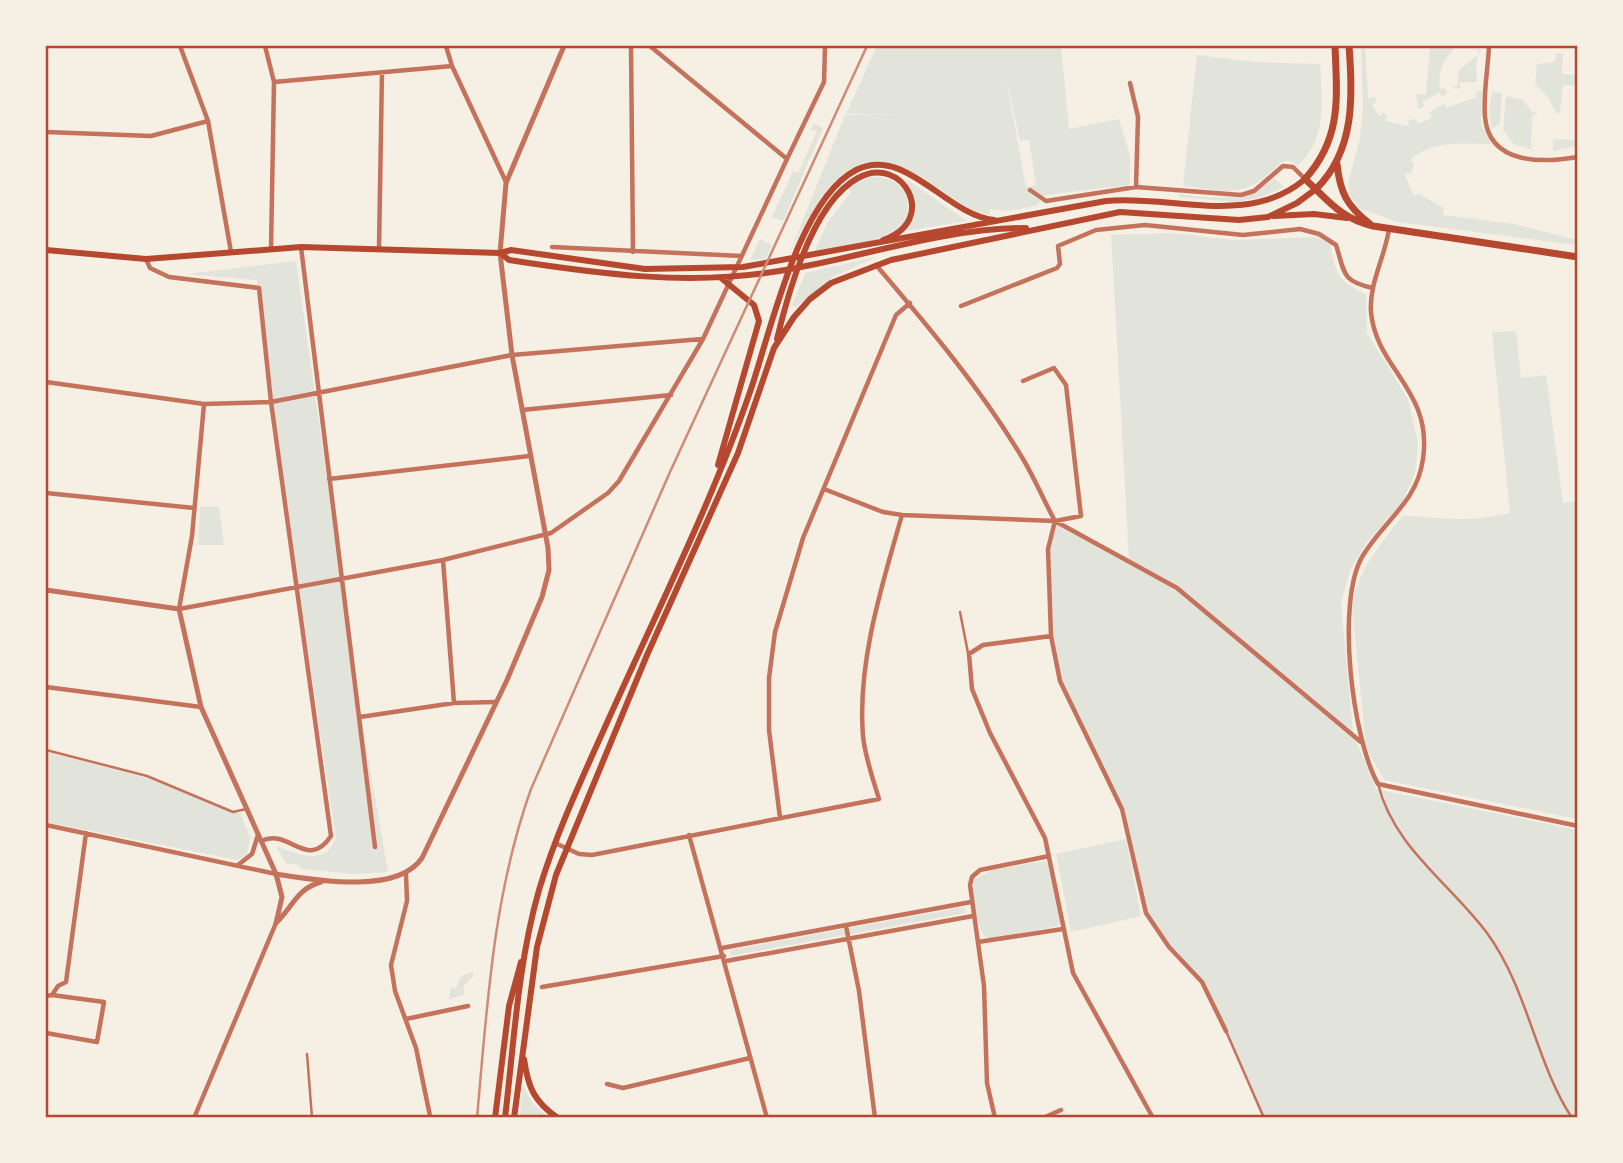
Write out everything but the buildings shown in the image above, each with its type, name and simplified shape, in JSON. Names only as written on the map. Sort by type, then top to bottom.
[{"type":"main road","points":[[46,250],[146,259],[301,247],[500,253],[511,250],[601,264],[684,270],[743,267],[1137,199],[1246,206],[1275,198],[1305,179],[1319,163],[1333,134],[1336,113],[1335,46]]},
{"type":"main road","points":[[1268,217],[1285,210],[1316,189],[1337,162],[1350,114],[1349,46]]},
{"type":"main road","points":[[1337,162],[1342,194],[1349,206],[1373,226]]},
{"type":"main road","points":[[495,1118],[509,1006],[538,894],[555,843],[740,421],[788,274],[815,214],[831,191],[851,173],[871,165],[904,170],[969,214],[1003,221]]},
{"type":"main road","points":[[514,1118],[537,947],[566,849],[647,655],[738,453],[775,348],[797,273],[830,206],[845,188],[868,174],[888,174],[900,181],[909,191],[912,206],[910,220],[900,233],[862,248]]},
{"type":"main road","points":[[1305,179],[1347,218]]},
{"type":"main road","points":[[775,348],[794,317],[821,290],[844,276],[876,264],[1081,219],[1135,211],[1239,220],[1309,214],[1347,218],[1389,229],[1577,257]]},
{"type":"main road","points":[[500,253],[509,260],[626,276],[719,278],[811,265],[969,234],[1035,229]]},
{"type":"main road","points":[[716,478],[759,321],[751,302],[719,278]]},
{"type":"main road","points":[[505,1118],[527,943]]},
{"type":"main road","points":[[523,1048],[529,1088],[544,1108],[558,1118]]},
{"type":"street","points":[[180,46],[208,121],[231,253]]},
{"type":"street","points":[[265,46],[274,82],[271,249]]},
{"type":"street","points":[[446,46],[452,66],[506,183]]},
{"type":"street","points":[[46,825],[276,874],[327,881],[364,881],[406,875],[422,858],[496,702],[542,597],[550,566],[512,355],[500,253],[506,183],[564,46]]},
{"type":"street","points":[[631,46],[633,252]]},
{"type":"street","points":[[650,46],[787,159]]},
{"type":"street","points":[[46,590],[179,609],[443,560],[557,530],[616,486],[702,339],[824,82],[825,46]]},
{"type":"street","points":[[1489,46],[1485,113],[1493,139],[1509,153],[1527,160],[1549,162],[1577,157]]},
{"type":"street","points":[[274,82],[452,66]]},
{"type":"street","points":[[379,248],[382,72]]},
{"type":"street","points":[[1130,83],[1138,114],[1136,187]]},
{"type":"street","points":[[46,132],[151,136],[208,121]]},
{"type":"street","points":[[1030,190],[1046,201],[1136,187],[1241,195],[1254,191],[1278,169],[1287,166],[1305,179]]},
{"type":"street","points":[[1080,235],[1081,219]]},
{"type":"street","points":[[961,306],[1057,268],[1060,264],[1058,246],[1080,235],[1125,225],[1243,235],[1288,230],[1310,231],[1336,245],[1345,276],[1351,282],[1373,288]]},
{"type":"street","points":[[1389,229],[1373,288],[1375,330],[1380,345],[1417,404],[1424,442],[1415,490],[1364,554],[1350,589],[1347,618],[1362,743],[1378,784],[1577,825]]},
{"type":"street","points":[[301,247],[375,847]]},
{"type":"street","points":[[552,247],[741,259]]},
{"type":"street","points":[[146,259],[150,268],[169,277],[259,288],[271,402],[331,836],[321,848],[305,850],[270,837],[259,838]]},
{"type":"street","points":[[876,264],[910,303],[1024,459],[1055,522],[1177,588],[1362,743]]},
{"type":"street","points":[[780,818],[769,730],[768,678],[786,587],[895,315],[910,303]]},
{"type":"street","points":[[46,382],[204,404],[271,402],[512,355],[702,339]]},
{"type":"street","points":[[824,489],[883,512],[902,515],[1055,522],[1081,516],[1066,384],[1054,368],[1023,381]]},
{"type":"street","points":[[522,410],[671,394]]},
{"type":"street","points":[[194,1118],[276,923],[282,897],[276,874],[201,707],[179,609],[195,508],[204,404]]},
{"type":"street","points":[[329,480],[529,456]]},
{"type":"street","points":[[46,494],[195,508]]},
{"type":"street","points":[[555,843],[566,849],[592,855],[879,799],[863,738],[862,693],[883,579],[902,515]]},
{"type":"street","points":[[1055,522],[1048,549],[1051,636],[1060,681],[1125,819],[1146,913],[1169,947],[1202,982],[1226,1031]]},
{"type":"street","points":[[443,560],[454,703]]},
{"type":"street","points":[[1051,636],[983,645],[969,654],[967,667],[972,689],[990,733],[1040,824],[1079,987],[1153,1118]]},
{"type":"street","points":[[46,687],[201,707]]},
{"type":"street","points":[[360,717],[454,703],[496,702]]},
{"type":"street","points":[[52,995],[58,986],[66,982],[86,833]]},
{"type":"street","points":[[689,835],[767,1118]]},
{"type":"street","points":[[237,865],[251,854],[259,838]]},
{"type":"street","points":[[995,1118],[986,1083],[984,986],[971,902],[972,877],[980,870],[1049,856]]},
{"type":"street","points":[[406,875],[407,901],[391,965],[395,991],[416,1048],[430,1116]]},
{"type":"street","points":[[276,923],[303,889],[327,881]]},
{"type":"street","points":[[722,948],[971,902]]},
{"type":"street","points":[[542,987],[849,939],[973,916]]},
{"type":"street","points":[[846,926],[875,1118]]},
{"type":"street","points":[[978,942],[1063,929]]},
{"type":"street","points":[[46,996],[104,1002],[97,1042],[46,1033]]},
{"type":"street","points":[[406,1018],[468,1006]]},
{"type":"street","points":[[607,1084],[623,1088],[751,1058]]},
{"type":"street","points":[[1044,1117],[1061,1110]]},
{"type":"lane","points":[[960,612],[969,654]]},
{"type":"lane","points":[[46,750],[147,776],[233,812],[246,809]]},
{"type":"lane","points":[[1378,784],[1384,809],[1404,840],[1487,933],[1503,959],[1528,1009],[1547,1064],[1572,1118]]},
{"type":"lane","points":[[1226,1031],[1264,1118]]},
{"type":"lane","points":[[307,1054],[312,1118]]},
{"type":"shaded area","points":[[877,46],[1061,46],[1069,129],[1119,119],[1130,156],[1130,185],[1045,195],[1036,206],[1007,211],[989,209],[990,215],[963,205],[925,179],[898,166],[875,162],[856,167],[839,178],[824,193],[788,257],[845,115],[901,115],[846,114]],"holes":[[[1005,72],[1020,141],[1029,140],[1036,185],[1026,187]]]},
{"type":"shaded area","points":[[1361,46],[1365,46],[1368,98],[1375,97],[1376,102],[1372,106],[1379,116],[1383,112],[1387,116],[1385,121],[1408,126],[1409,120],[1416,119],[1418,124],[1432,118],[1430,112],[1444,104],[1446,108],[1476,97],[1476,92],[1482,90],[1481,124],[1491,144],[1448,144],[1419,153],[1410,160],[1414,164],[1411,173],[1405,174],[1414,196],[1419,194],[1444,208],[1443,215],[1514,224],[1577,240],[1577,245],[1398,222],[1359,208],[1349,194],[1348,184],[1360,138],[1363,109]]},
{"type":"shaded area","points":[[1430,46],[1457,46],[1448,55],[1441,70],[1440,89],[1446,88],[1447,93],[1442,97],[1439,92],[1423,102],[1424,107],[1418,109],[1416,94],[1426,95]]},
{"type":"shaded area","points":[[1477,49],[1480,49],[1476,64],[1477,82],[1459,83],[1461,88],[1455,89],[1452,87],[1457,86],[1459,70],[1478,55]]},
{"type":"shaded area","points":[[1556,53],[1563,54],[1562,74],[1577,75],[1577,86],[1563,85],[1560,113],[1556,113],[1547,96],[1535,84],[1537,64],[1555,62]]},
{"type":"shaded area","points":[[1197,55],[1254,62],[1320,64],[1321,119],[1314,144],[1298,166],[1291,161],[1282,162],[1257,182],[1237,190],[1183,186]]},
{"type":"shaded area","points":[[1492,92],[1502,93],[1500,123],[1492,129],[1489,113]]},
{"type":"shaded area","points":[[1506,96],[1523,100],[1532,112],[1538,114],[1532,115],[1531,148],[1536,151],[1514,144],[1503,131]]},
{"type":"shaded area","points":[[814,124],[823,128],[783,221],[772,217],[793,171],[798,173],[817,131],[811,129]]},
{"type":"shaded area","points":[[1553,139],[1577,140],[1577,146],[1553,151]]},
{"type":"shaded area","points":[[870,177],[892,181],[904,191],[908,207],[902,228],[870,242],[815,251],[827,223],[851,192],[847,188]]},
{"type":"shaded area","points":[[1274,178],[1284,187],[1259,198],[1235,202],[1178,197],[1179,194],[1217,198],[1241,196]]},
{"type":"shaded area","points":[[906,179],[967,221],[905,231],[914,211]]},
{"type":"shaded area","points":[[1173,233],[1233,240],[1317,237],[1330,244],[1336,270],[1343,280],[1366,294],[1367,333],[1408,399],[1418,443],[1415,473],[1402,503],[1366,543],[1350,570],[1341,604],[1353,733],[1376,789],[1577,830],[1577,1117],[1264,1117],[1202,982],[1169,947],[1146,913],[1122,809],[1060,681],[1054,657],[1049,537],[1055,521],[1129,560],[1111,235]]},
{"type":"shaded area","points":[[760,239],[772,245],[765,259],[750,260]]},
{"type":"shaded area","points":[[876,257],[833,277],[796,307],[792,305],[805,273]]},
{"type":"shaded area","points":[[296,261],[360,710],[388,872],[353,874],[302,869],[296,864],[286,864],[276,846],[302,855],[318,855],[325,853],[336,838],[271,402],[257,280],[186,274]]},
{"type":"shaded area","points":[[1516,331],[1521,378],[1546,375],[1563,503],[1577,501],[1577,819],[1384,780],[1366,747],[1352,606],[1355,592],[1365,568],[1403,515],[1470,519],[1510,513],[1492,332]]},
{"type":"shaded area","points":[[200,507],[219,507],[224,545],[198,545]]},
{"type":"shaded area","points":[[46,752],[147,778],[240,813],[250,837],[247,855],[237,860],[46,822]]},
{"type":"shaded area","points":[[1126,839],[1141,916],[1071,932],[1056,854]]},
{"type":"shaded area","points":[[1044,861],[1049,864],[1060,922],[1058,926],[991,939],[986,937],[974,910],[974,880],[994,869]]},
{"type":"shaded area","points":[[964,907],[965,913],[730,956],[731,950]]},
{"type":"shaded area","points":[[472,972],[474,976],[464,985],[464,995],[449,999],[451,987],[456,988],[461,976]]},
{"type":"shaded area","points":[[523,1086],[533,1104],[548,1117],[520,1117]]},
{"type":"railway","points":[[477,1118],[488,993],[500,910],[518,829],[531,789],[670,472],[867,46]]}]
